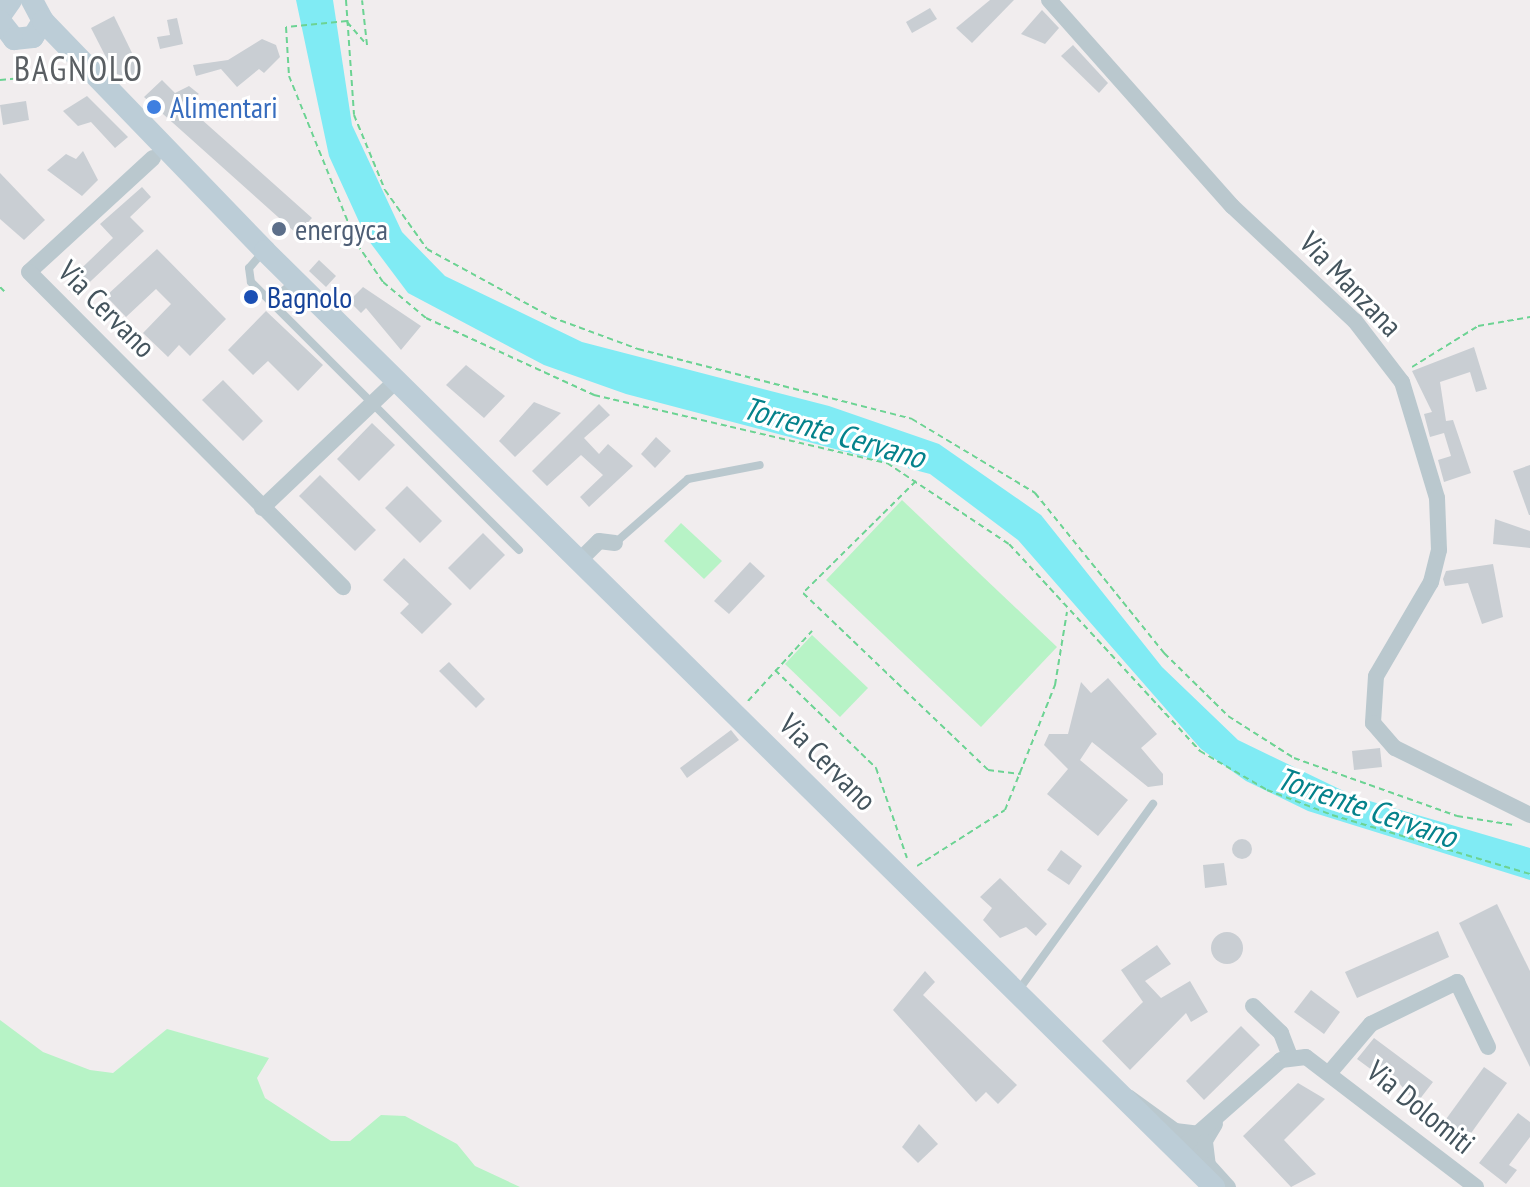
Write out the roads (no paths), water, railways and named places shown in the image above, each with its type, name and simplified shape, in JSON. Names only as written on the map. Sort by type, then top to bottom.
[{"type":"main road","name":"Via Cervano","points":[[32,0],[43,21],[82,67],[265,251],[581,559],[1214,1187]]},
{"type":"main road","points":[[4,9],[16,42],[82,67]]},
{"type":"main road","points":[[16,42],[43,21]]},
{"type":"street","name":"Via Manzana","points":[[1049,0],[1138,106],[1355,321],[1396,373],[1410,402],[1441,529],[1431,582],[1376,676],[1373,723],[1395,748],[1526,820]]},
{"type":"street","name":"Via Cervano","points":[[153,158],[29,272],[343,587]]},
{"type":"street","points":[[262,508],[397,380]]},
{"type":"street","points":[[581,559],[599,541],[615,543]]},
{"type":"street","name":"Via Dolomiti","points":[[1331,1071],[1371,1024],[1457,982],[1488,1047]]},
{"type":"street","points":[[1183,1156],[1290,1057],[1281,1033],[1253,1006]]},
{"type":"street","name":"Via Dolomiti","points":[[1290,1057],[1306,1057],[1331,1071],[1476,1187]]},
{"type":"street","points":[[1119,1092],[1148,1106],[1175,1131],[1202,1138]]},
{"type":"street","points":[[1202,1138],[1208,1165],[1228,1187]]},
{"type":"lane","points":[[265,251],[249,275],[270,302],[519,550]]},
{"type":"lane","points":[[270,302],[295,281]]},
{"type":"lane","points":[[615,543],[688,479],[760,465]]},
{"type":"lane","points":[[1017,992],[1153,804]]},
{"type":"water","name":"Torrente Cervano","points":[[296,0],[333,0],[352,125],[402,232],[445,276],[582,342],[829,406],[939,444],[1041,515],[1162,667],[1238,740],[1356,797],[1530,848],[1530,880],[1308,811],[1246,781],[1201,749],[1018,540],[930,474],[626,394],[544,365],[408,293],[366,237],[329,156]]},
{"type":"place","name":"Alimentari","points":[[154,107]]},
{"type":"place","name":"energyca","points":[[279,229]]},
{"type":"place","name":"Bagnolo","points":[[251,297]]},
{"type":"district","name":"BAGNOLO","points":[[79,69]]}]
